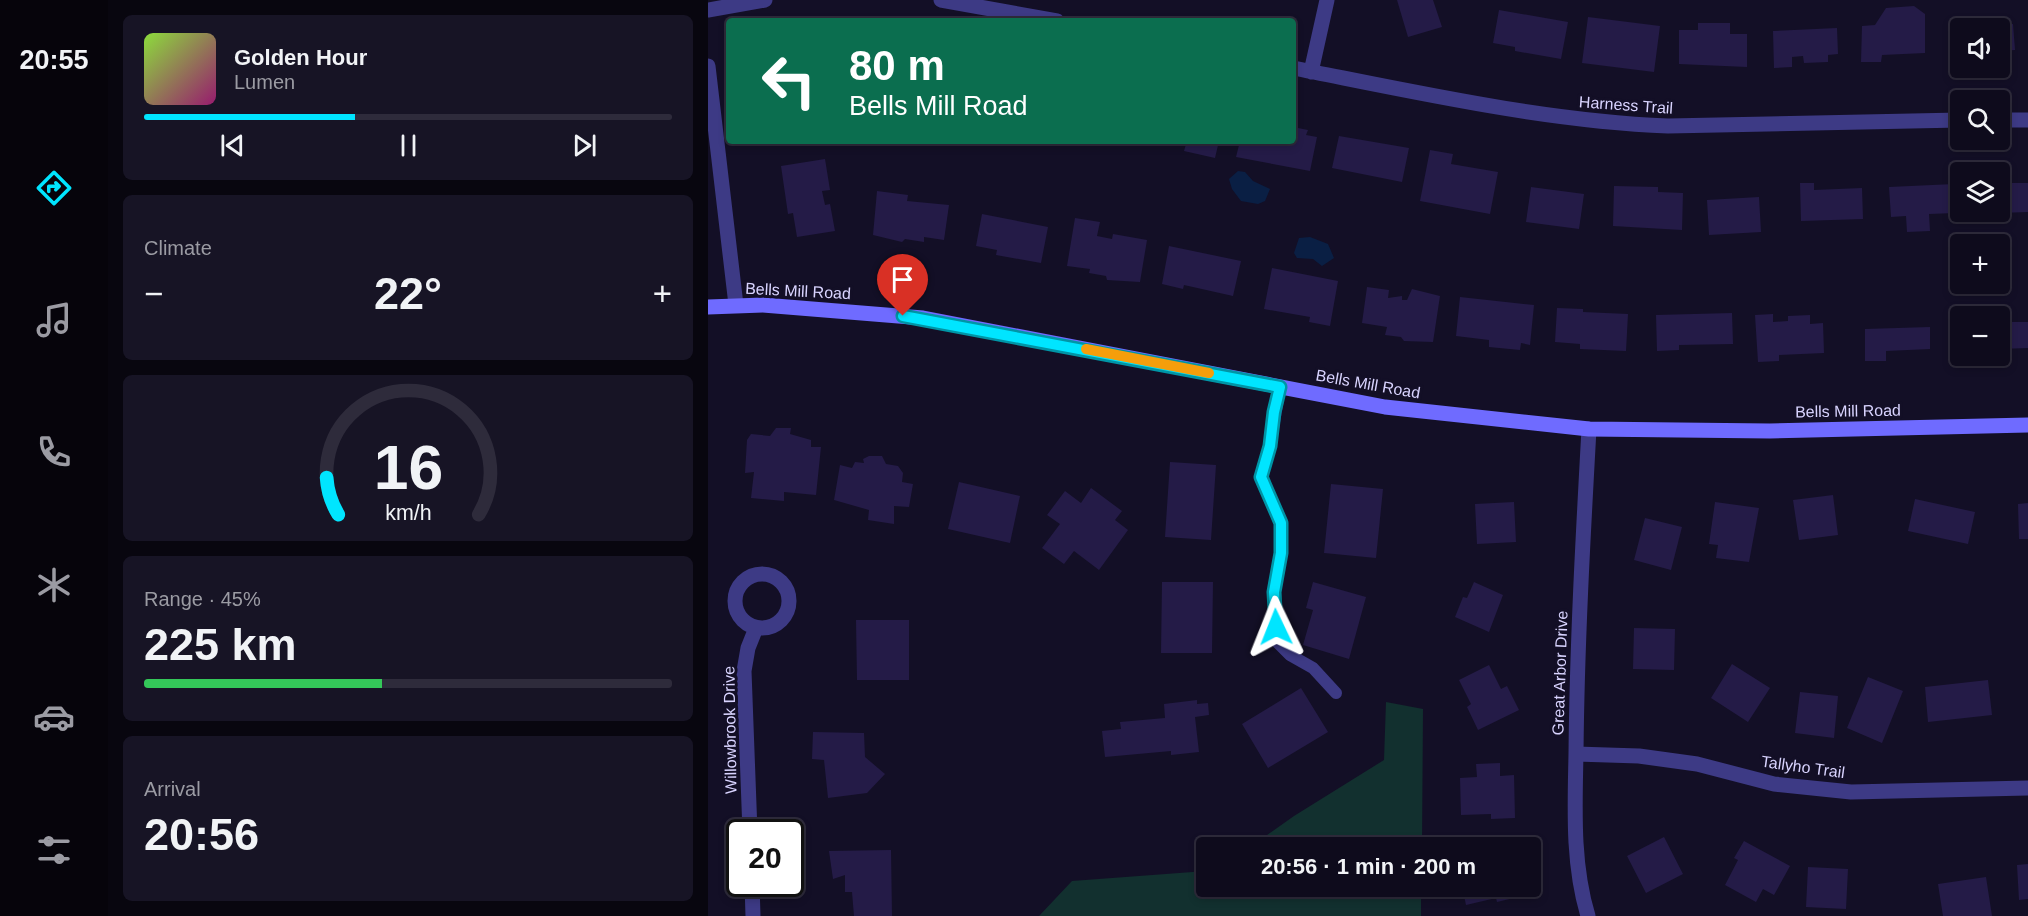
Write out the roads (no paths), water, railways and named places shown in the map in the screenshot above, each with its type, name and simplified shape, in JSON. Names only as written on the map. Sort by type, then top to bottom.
[{"type":"street","points":[[708,10],[765,0]]},
{"type":"street","points":[[941,0],[1022,7],[1050,18]]},
{"type":"street","points":[[1311,72],[1327,0]]},
{"type":"street","points":[[708,66],[736,305]]},
{"type":"street","name":"Harness Trail","points":[[1296,69],[1574,120],[1668,126],[1950,120]]},
{"type":"street","points":[[2010,120],[2028,120]]},
{"type":"street","name":"Bells Mill Road","points":[[708,307],[736,305],[923,318],[1385,407],[1589,429],[1770,431],[2028,425]]},
{"type":"street","name":"Great Arbor Drive","points":[[1588,916],[1578,862],[1576,688],[1589,429]]},
{"type":"street","name":"Willowbrook Drive","points":[[750,819],[744,671],[748,648],[756,628]]},
{"type":"street","name":"Tallyho Trail","points":[[1576,754],[1639,756],[1697,764],[1774,784],[1851,792],[2028,788]]},
{"type":"street","points":[[752,897],[753,916]]},
{"type":"lane","points":[[1280,387],[1270,446],[1261,477],[1281,523],[1281,553],[1274,592],[1276,635],[1278,643],[1290,655],[1313,668],[1336,693]]},
{"type":"water","points":[[1238,171],[1245,172],[1253,181],[1270,189],[1265,201],[1258,204],[1241,201],[1232,189],[1229,179]]},
{"type":"water","points":[[1310,237],[1328,244],[1334,258],[1322,266],[1313,259],[1297,258],[1294,253],[1299,238]]}]
